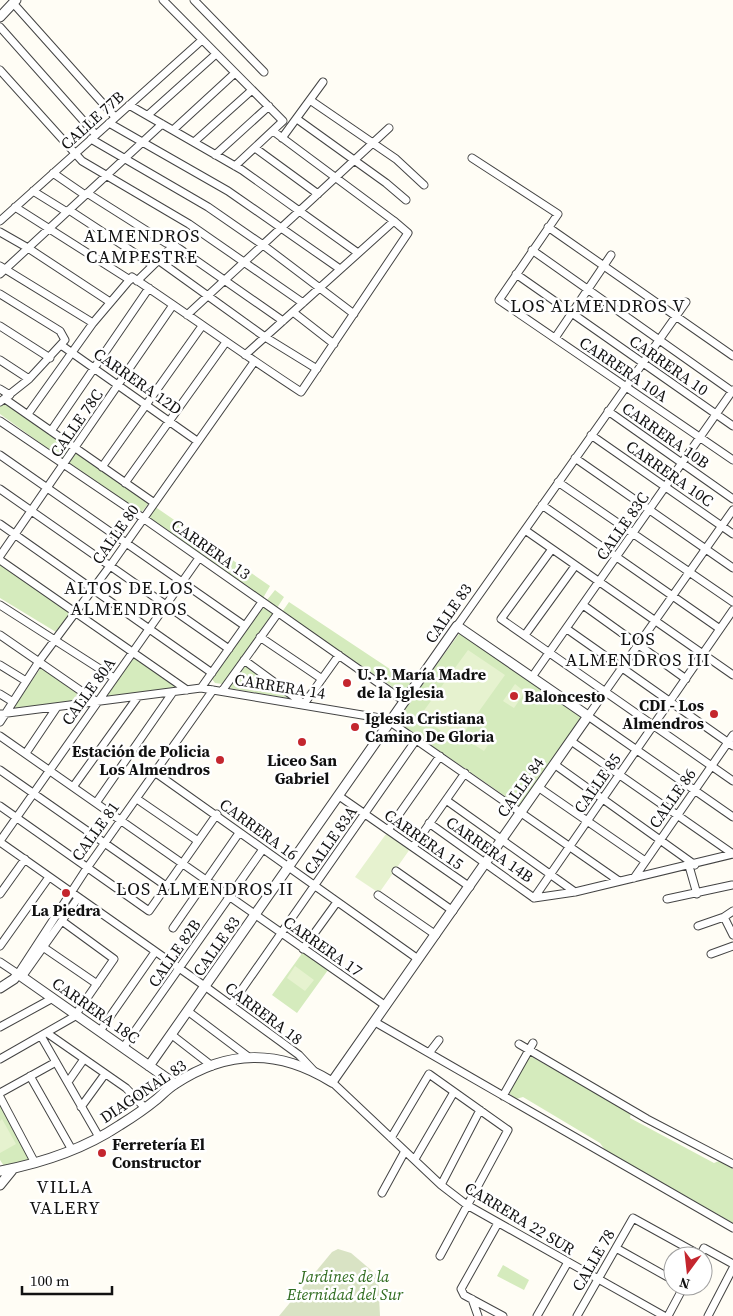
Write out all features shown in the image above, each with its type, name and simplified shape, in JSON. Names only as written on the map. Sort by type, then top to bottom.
[{"type":"street","points":[[163,0],[283,121],[235,166]]},
{"type":"street","points":[[194,0],[264,72]]},
{"type":"street","points":[[0,16],[14,1],[115,117]]},
{"type":"street","points":[[0,27],[93,137],[124,159],[208,207],[263,245],[354,314]]},
{"type":"street","name":"CALLE 77B","points":[[0,221],[202,40]]},
{"type":"street","points":[[148,116],[216,54]]},
{"type":"street","points":[[0,70],[82,161],[189,224],[302,303]]},
{"type":"street","points":[[173,130],[235,73]]},
{"type":"street","points":[[282,138],[323,82]]},
{"type":"street","points":[[194,142],[252,90]]},
{"type":"street","points":[[310,100],[396,159],[424,185]]},
{"type":"street","points":[[129,105],[235,166],[300,210],[358,253]]},
{"type":"street","points":[[215,154],[269,106]]},
{"type":"street","points":[[297,119],[386,183],[406,200]]},
{"type":"street","points":[[109,123],[228,191],[340,270]]},
{"type":"street","points":[[93,323],[2,269],[28,248],[162,124]]},
{"type":"street","points":[[187,315],[389,128]]},
{"type":"street","points":[[15,207],[48,229],[149,288],[254,362],[301,392],[408,233],[273,131]]},
{"type":"street","points":[[255,148],[318,194]]},
{"type":"street","points":[[472,158],[558,214],[516,274]]},
{"type":"street","points":[[52,173],[166,243],[174,245],[283,321]]},
{"type":"street","points":[[33,191],[156,262],[265,337],[317,369]]},
{"type":"street","points":[[245,355],[394,221]]},
{"type":"street","points":[[548,227],[733,356]]},
{"type":"street","points":[[0,232],[28,248],[110,302]]},
{"type":"street","points":[[28,414],[110,302],[174,245]]},
{"type":"street","points":[[532,250],[733,391]]},
{"type":"street","points":[[555,338],[611,255]]},
{"type":"street","name":"CARRERA 10A","points":[[516,274],[499,300],[733,460]]},
{"type":"street","name":"CARRERA 10","points":[[516,274],[733,426]]},
{"type":"street","points":[[51,431],[149,288]]},
{"type":"street","points":[[0,294],[60,331],[65,340],[30,379],[5,399]]},
{"type":"street","name":"CALLE 83","points":[[149,1066],[189,1012],[404,701],[686,302]]},
{"type":"street","name":"CALLE 78C","points":[[0,556],[173,305]]},
{"type":"street","points":[[293,312],[334,344]]},
{"type":"street","points":[[0,326],[50,358]]},
{"type":"street","points":[[102,467],[202,326]]},
{"type":"street","points":[[126,483],[168,421],[226,342]]},
{"type":"street","name":"CARRERA 12D","points":[[61,345],[197,441]]},
{"type":"street","points":[[0,360],[30,379]]},
{"type":"street","name":"CALLE 80","points":[[0,722],[3,713],[13,702],[40,660],[110,566],[153,502],[254,362]]},
{"type":"street","points":[[0,389],[5,399],[153,502]]},
{"type":"street","name":"CALLE 83C","points":[[532,677],[733,391]]},
{"type":"street","name":"CARRERA 10B","points":[[608,411],[733,498]]},
{"type":"street","name":"CARRERA 13","points":[[0,421],[64,463],[404,701]]},
{"type":"street","name":"CARRERA 10C","points":[[591,435],[733,534]]},
{"type":"street","points":[[0,455],[245,626]]},
{"type":"street","points":[[575,458],[733,568]]},
{"type":"street","points":[[558,482],[733,602]]},
{"type":"street","points":[[0,489],[229,649]]},
{"type":"street","points":[[542,506],[720,629]]},
{"type":"street","name":"CALLE 84","points":[[332,1082],[470,887],[637,644],[733,510]]},
{"type":"street","points":[[0,524],[92,591],[212,673]]},
{"type":"street","points":[[525,530],[730,673],[733,663]]},
{"type":"street","points":[[552,549],[502,619],[733,781]]},
{"type":"street","name":"CALLE 80A","points":[[0,842],[199,558]]},
{"type":"street","points":[[0,560],[187,690]]},
{"type":"street","points":[[525,635],[575,566]]},
{"type":"street","points":[[201,688],[262,602]]},
{"type":"street","points":[[0,605],[56,639],[114,678]]},
{"type":"street","points":[[583,605],[686,679]]},
{"type":"street","name":"CALLE 85","points":[[534,898],[733,610]]},
{"type":"street","points":[[222,691],[278,612]]},
{"type":"street","points":[[457,626],[733,817]]},
{"type":"street","points":[[567,629],[730,744]]},
{"type":"street","points":[[0,635],[40,660],[97,702]]},
{"type":"street","name":"CARRERA 14","points":[[260,637],[322,679]]},
{"type":"street","points":[[244,660],[304,704],[339,655]]},
{"type":"street","points":[[0,665],[26,681]]},
{"type":"street","name":"CARRERA 14","points":[[3,713],[137,698],[201,688],[386,719],[568,848],[620,882]]},
{"type":"street","name":"CALLE 81","points":[[20,975],[87,868],[214,690]]},
{"type":"street","points":[[96,803],[173,692]]},
{"type":"street","points":[[0,694],[13,702]]},
{"type":"street","points":[[73,787],[137,698]]},
{"type":"street","points":[[26,753],[57,707]]},
{"type":"street","name":"CALLE 86","points":[[634,878],[711,766],[730,744],[733,735]]},
{"type":"street","name":"CARRERA 17","points":[[0,736],[386,1006]]},
{"type":"street","name":"CALLE 83A","points":[[231,1006],[416,740]]},
{"type":"street","points":[[571,741],[733,854]]},
{"type":"street","points":[[388,830],[440,756]]},
{"type":"street","points":[[554,764],[661,839],[692,865],[697,894]]},
{"type":"street","points":[[0,770],[166,886]]},
{"type":"street","name":"CARRERA 16","points":[[156,773],[217,814],[263,850],[418,959]]},
{"type":"street","points":[[413,848],[464,773]]},
{"type":"street","points":[[538,787],[645,861]]},
{"type":"street","name":"CARRERA 15","points":[[339,796],[470,887]]},
{"type":"street","points":[[137,799],[198,841]]},
{"type":"street","points":[[446,800],[575,892]]},
{"type":"street","points":[[0,806],[149,911],[217,814]]},
{"type":"street","name":"CARRERA 14B","points":[[430,824],[534,898]]},
{"type":"street","points":[[173,928],[240,833]]},
{"type":"street","name":"CARRERA 18","points":[[0,842],[180,968],[299,1055],[313,1071]]},
{"type":"street","name":"CALLE 82B","points":[[124,1048],[263,850]]},
{"type":"street","points":[[534,898],[575,892],[733,854]]},
{"type":"street","points":[[0,894],[25,859]]},
{"type":"street","points":[[396,871],[453,911]]},
{"type":"street","points":[[0,946],[49,877]]},
{"type":"street","points":[[667,899],[732,885]]},
{"type":"street","points":[[378,895],[436,935]]},
{"type":"street","name":"CALLE 81","points":[[0,988],[20,975],[43,947],[78,898]]},
{"type":"street","points":[[303,949],[337,902]]},
{"type":"street","points":[[698,926],[724,917],[733,911]]},
{"type":"street","points":[[724,917],[733,935]]},
{"type":"street","points":[[0,1059],[77,1015],[114,959],[62,921]]},
{"type":"street","points":[[711,954],[733,946]]},
{"type":"street","points":[[43,947],[97,984]]},
{"type":"street","points":[[100,1031],[156,952]]},
{"type":"street","name":"CARRERA 18C","points":[[0,962],[175,1084]]},
{"type":"street","points":[[0,1028],[53,998]]},
{"type":"street","points":[[189,1012],[250,1058]]},
{"type":"street","points":[[375,1022],[733,1228]]},
{"type":"street","points":[[44,1035],[126,1088],[145,1108]]},
{"type":"street","points":[[44,1035],[56,1062],[99,1138]]},
{"type":"street","points":[[172,1035],[212,1066]]},
{"type":"street","points":[[429,1054],[439,1040]]},
{"type":"street","points":[[519,1044],[531,1047],[647,1119],[733,1164]]},
{"type":"street","points":[[503,1096],[531,1047]]},
{"type":"street","name":"DIAGONAL 83","points":[[0,1171],[36,1163],[99,1138],[145,1108],[175,1084],[212,1066],[250,1058],[280,1059],[313,1071],[332,1082]]},
{"type":"street","points":[[68,1082],[84,1060]]},
{"type":"street","points":[[0,1093],[56,1062]]},
{"type":"street","points":[[81,1107],[105,1074]]},
{"type":"street","points":[[391,1138],[430,1074],[508,1130],[440,1256]]},
{"type":"street","points":[[30,1076],[72,1150]]},
{"type":"street","name":"CARRERA 22 SUR","points":[[332,1082],[441,1185],[467,1205],[598,1280],[666,1316]]},
{"type":"street","points":[[415,1160],[454,1092]]},
{"type":"street","points":[[0,1097],[36,1163]]},
{"type":"street","points":[[441,1185],[480,1110]]},
{"type":"street","points":[[382,1193],[405,1151]]},
{"type":"street","points":[[0,1185],[13,1169]]},
{"type":"street","name":"CALLE 78","points":[[577,1316],[633,1218],[682,1246]]},
{"type":"street","points":[[498,1223],[461,1286],[464,1295],[503,1316]]},
{"type":"street","points":[[616,1248],[663,1274]]},
{"type":"street","points":[[713,1253],[733,1264]]},
{"type":"street","points":[[537,1316],[568,1262]]},
{"type":"street","points":[[708,1316],[733,1268]]},
{"type":"street","points":[[666,1316],[678,1296]]},
{"type":"street","points":[[472,1299],[478,1316]]},
{"type":"green space","points":[[4,401],[70,449],[62,459],[0,414],[0,405]]},
{"type":"green space","points":[[76,452],[149,503],[141,513],[68,462]]},
{"type":"green space","points":[[154,506],[270,586],[263,598],[147,516]]},
{"type":"green space","points":[[0,563],[70,613],[56,632],[0,598]]},
{"type":"green space","points":[[275,590],[284,597],[277,608],[267,600]]},
{"type":"green space","points":[[289,602],[411,683],[403,694],[282,612]]},
{"type":"green space","points":[[264,606],[273,614],[223,684],[215,683],[212,679]]},
{"type":"green space","points":[[461,631],[584,717],[521,807],[396,721]]},
{"type":"green space","points":[[468,650],[505,675],[457,742],[420,716]]},
{"type":"green space","points":[[134,656],[178,687],[104,698]]},
{"type":"green space","points":[[246,664],[292,699],[228,688]]},
{"type":"green space","points":[[42,666],[89,700],[13,708]]},
{"type":"green space","name":"Baloncesto","points":[[515,684],[525,692],[514,708],[503,701]]},
{"type":"green space","name":"Baloncesto","points":[[484,729],[494,736],[484,751],[473,744]]},
{"type":"green space","points":[[386,834],[410,849],[379,893],[355,877]]},
{"type":"green space","points":[[303,952],[328,970],[297,1013],[272,995]]},
{"type":"green space","points":[[295,966],[314,980],[305,991],[287,978]]},
{"type":"green space","points":[[532,1057],[631,1113],[630,1118],[714,1163],[719,1161],[733,1169],[733,1223],[605,1150],[600,1143],[523,1097],[516,1099],[509,1093],[528,1058]]},
{"type":"green space","points":[[0,1100],[31,1159],[4,1166],[0,1160]]},
{"type":"green space","points":[[2,1119],[16,1144],[0,1153],[0,1121]]},
{"type":"green space","name":"Jardines de la Eternidad del Sur","points":[[338,1249],[351,1253],[378,1276],[380,1316],[279,1316],[332,1252]]},
{"type":"green space","points":[[503,1265],[529,1280],[524,1290],[497,1276]]},
{"type":"place","name":"U. P. María Madre de la Iglesia","points":[[347,683]]},
{"type":"place","name":"Baloncesto","points":[[514,696]]},
{"type":"place","name":"CDI - Los Almendros","points":[[714,714]]},
{"type":"place","name":"Iglesia Cristiana Camino De Gloria","points":[[355,727]]},
{"type":"place","name":"Liceo San Gabriel","points":[[302,742]]},
{"type":"place","name":"Estación de Policia Los Almendros","points":[[220,760]]},
{"type":"place","name":"La Piedra","points":[[66,893]]},
{"type":"place","name":"Ferretería El Constructor","points":[[102,1153]]},
{"type":"district","name":"ALMENDROS CAMPESTRE","points":[[142,246]]},
{"type":"district","name":"LOS ALMENDROS V","points":[[598,306]]},
{"type":"district","name":"ALTOS DE LOS ALMENDROS","points":[[129,598]]},
{"type":"district","name":"LOS ALMENDROS III","points":[[638,649]]},
{"type":"district","name":"LOS ALMENDROS II","points":[[205,889]]},
{"type":"district","name":"VILLA VALERY","points":[[65,1197]]}]
